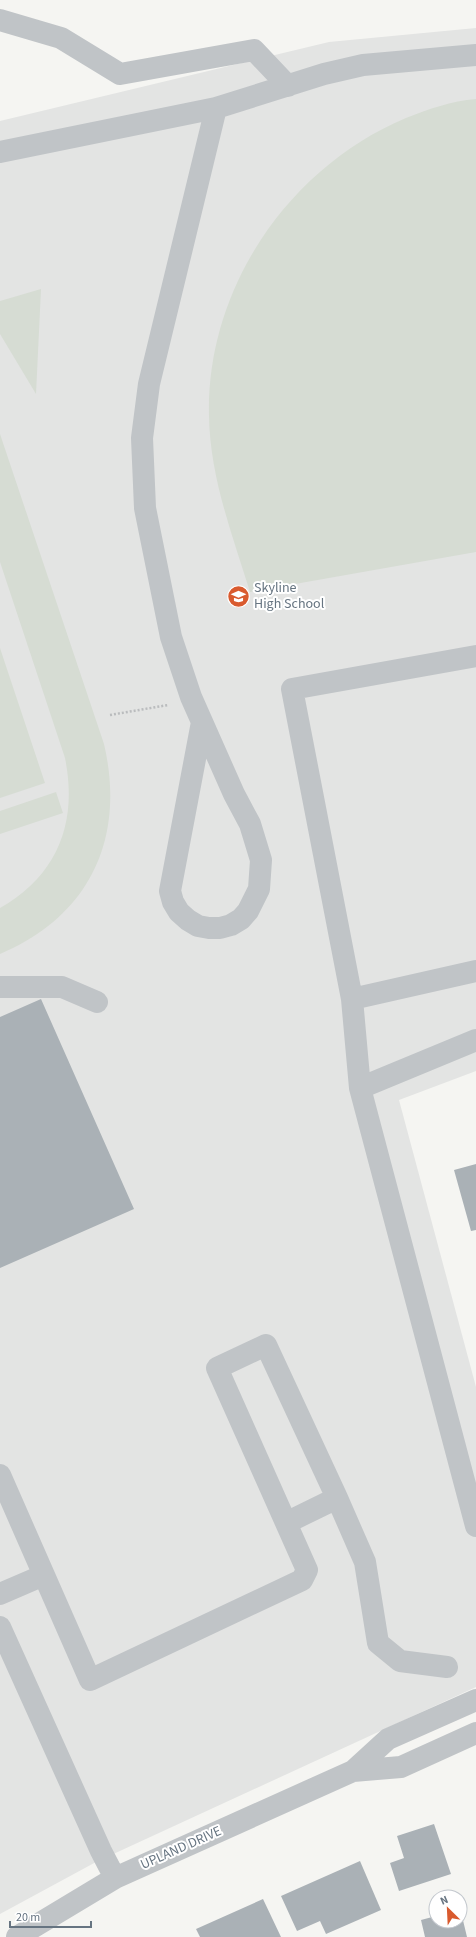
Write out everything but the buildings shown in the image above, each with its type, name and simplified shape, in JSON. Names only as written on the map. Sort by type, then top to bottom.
[{"type":"street","points":[[0,20],[61,38],[120,74],[254,50],[288,86]]},
{"type":"street","points":[[0,152],[216,108],[324,74],[363,65],[476,55]]},
{"type":"street","points":[[202,722],[170,891],[173,902],[179,912],[188,920],[198,926],[220,928],[231,925],[241,919],[248,911],[259,889],[262,860],[250,824],[234,794],[191,697],[171,637],[145,508],[142,438],[149,384],[216,108]]},
{"type":"street","points":[[476,656],[292,689],[352,999],[360,1088],[476,1526]]},
{"type":"street","points":[[352,999],[476,971]]},
{"type":"street","points":[[0,987],[62,987],[97,1002]]},
{"type":"street","points":[[360,1088],[476,1040]]},
{"type":"street","points":[[0,1475],[90,1680],[302,1580],[306,1570],[217,1368],[266,1345],[366,1562],[378,1643],[400,1661],[447,1667]]},
{"type":"street","points":[[286,1523],[337,1498]]},
{"type":"street","points":[[0,1594],[44,1575]]},
{"type":"street","points":[[0,1627],[101,1852],[115,1878]]},
{"type":"street","name":"UPLAND DRIVE","points":[[17,1937],[115,1878],[353,1771],[388,1739],[476,1700]]},
{"type":"street","name":"UPLAND DRIVE","points":[[353,1771],[401,1767],[476,1733]]},
{"type":"path","points":[[110,715],[170,705]]},
{"type":"shaded area","name":"Skyline High School","points":[[476,28],[476,1071],[399,1100],[476,1387],[476,1687],[96,1862],[0,1914],[0,121],[329,42]]},
{"type":"shaded area","points":[[476,99],[476,552],[250,592],[223,505],[213,461],[209,416],[212,368],[222,322],[239,278],[262,237],[291,200],[325,167],[364,140],[406,118],[449,104]]},
{"type":"shaded area","points":[[41,289],[36,394],[0,334],[0,301]]},
{"type":"shaded area","points":[[0,434],[104,744],[110,778],[110,811],[104,842],[94,870],[78,896],[57,918],[31,938],[0,954],[0,908],[20,895],[36,880],[49,863],[59,845],[65,825],[68,804],[68,781],[65,758],[0,562]]},
{"type":"shaded area","points":[[0,648],[45,783],[0,798]]},
{"type":"shaded area","points":[[56,792],[63,813],[0,834],[0,811]]},
{"type":"place","name":"Skyline High School","points":[[238,596]]}]
